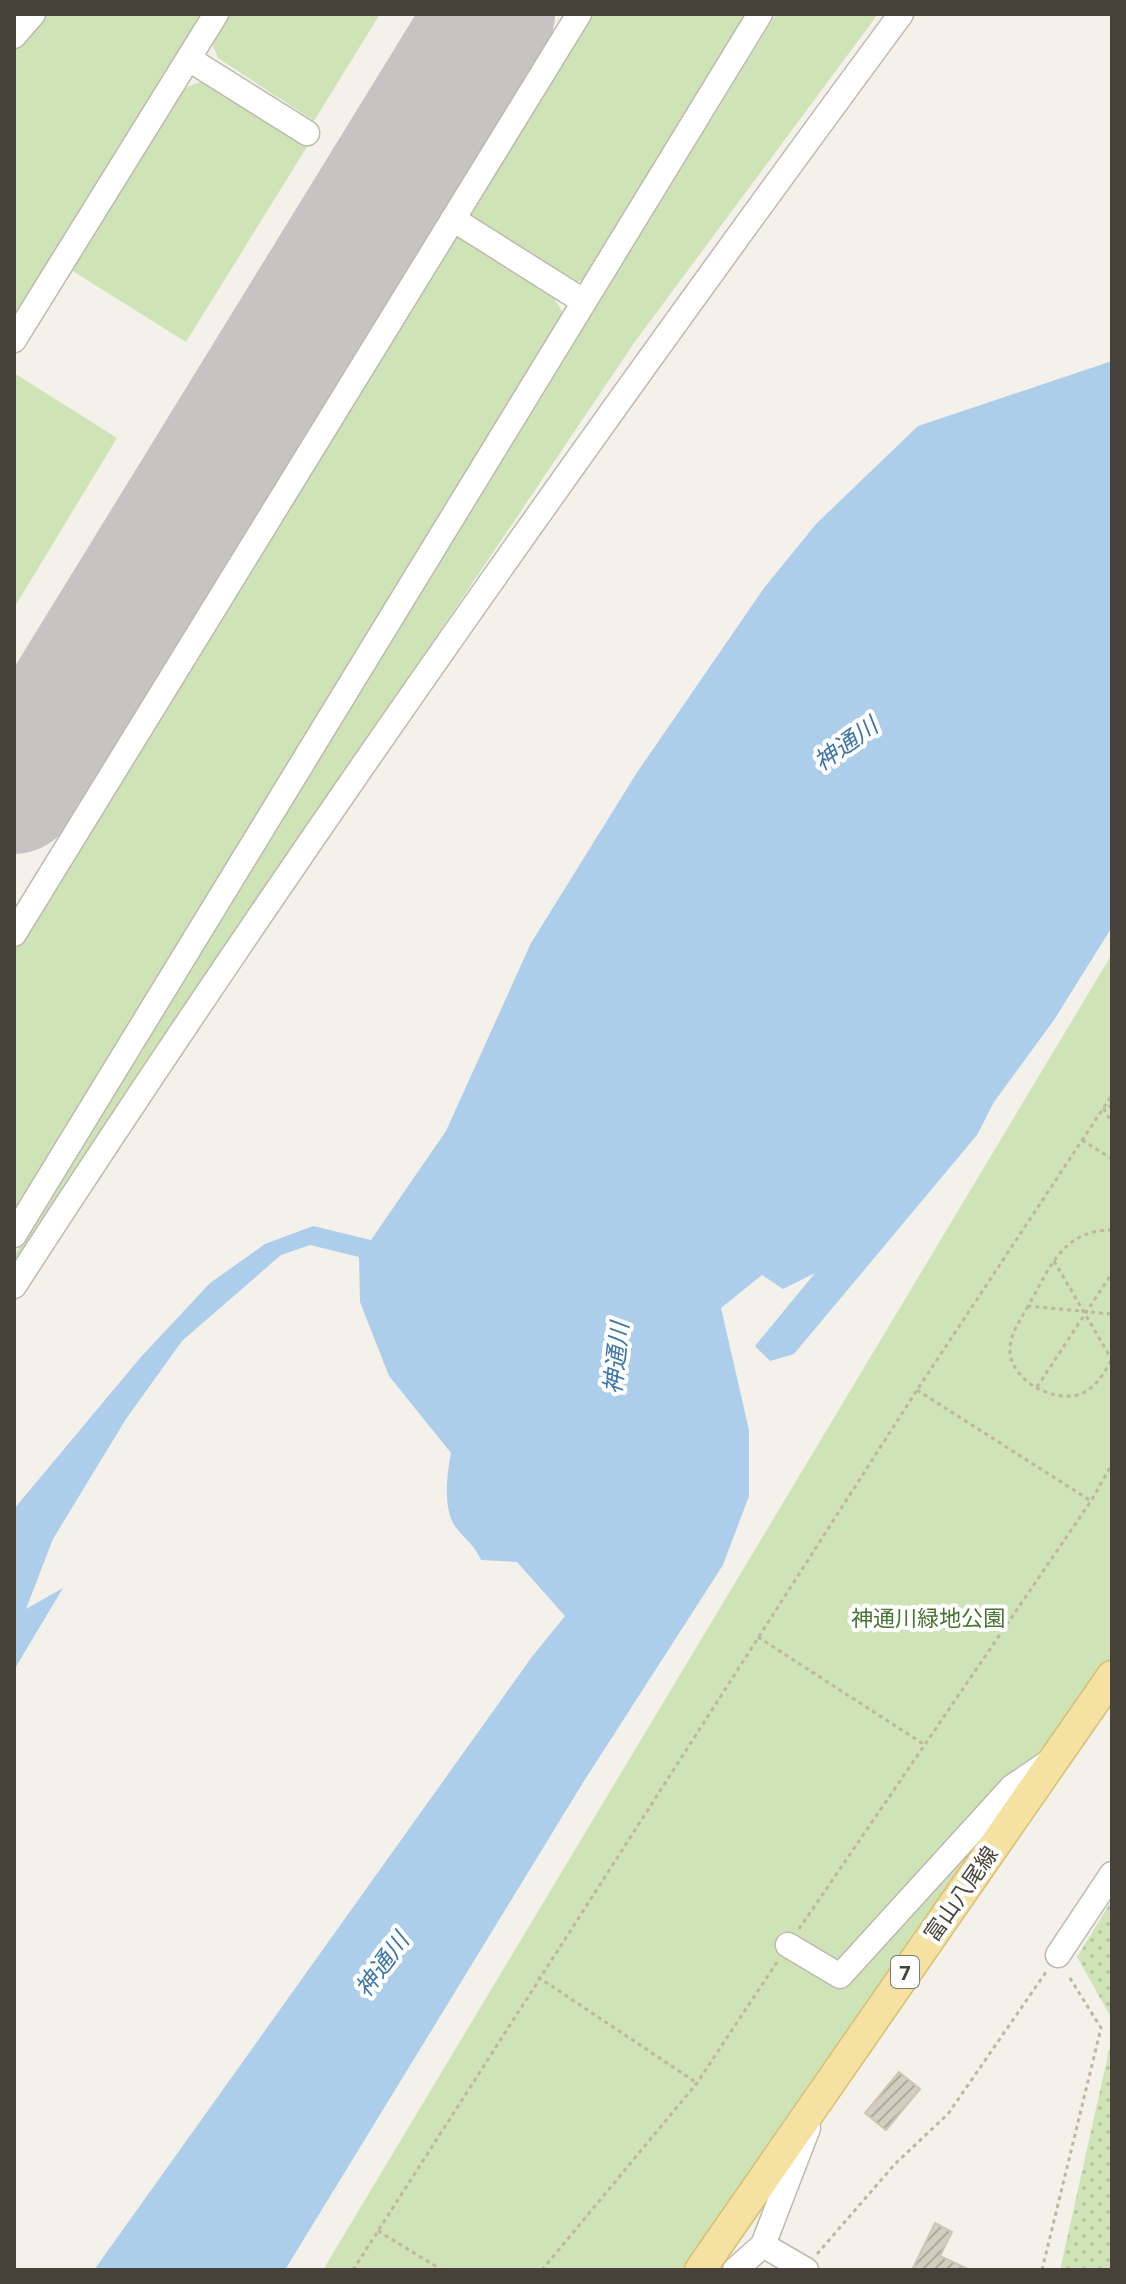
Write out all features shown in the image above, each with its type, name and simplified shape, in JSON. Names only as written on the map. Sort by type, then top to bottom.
[{"type":"main road","name":"富山八尾線","points":[[700,2270],[1112,1676]]},
{"type":"street","points":[[14,36],[33,14]]},
{"type":"street","points":[[14,340],[216,14]]},
{"type":"street","points":[[14,934],[579,14]]},
{"type":"street","points":[[14,1235],[760,14]]},
{"type":"street","points":[[14,1286],[124,1116],[375,747],[679,316],[901,14]]},
{"type":"street","points":[[189,59],[307,133]]},
{"type":"street","points":[[453,219],[583,301]]},
{"type":"street","points":[[788,1945],[840,1976],[1012,1787],[1053,1759]]},
{"type":"street","points":[[1058,1955],[1112,1874]]},
{"type":"street","points":[[735,2270],[763,2245],[817,2104]]},
{"type":"street","points":[[763,2245],[806,2270]]},
{"type":"path","points":[[353,2270],[917,1390],[1112,1095]]},
{"type":"path","points":[[1104,1109],[1112,1105]]},
{"type":"path","points":[[1104,1109],[1112,1123]]},
{"type":"path","points":[[1082,1140],[1112,1159]]},
{"type":"path","points":[[1053,1261],[1112,1360],[1099,1381],[1083,1393],[1065,1397],[1037,1387],[1014,1366],[1010,1354],[1013,1334],[1053,1261],[1079,1235],[1112,1230]]},
{"type":"path","points":[[1037,1387],[1112,1273]]},
{"type":"path","points":[[1028,1306],[1112,1314]]},
{"type":"path","points":[[917,1390],[1091,1501]]},
{"type":"path","points":[[542,2270],[697,2083],[1091,1501],[1112,1464]]},
{"type":"path","points":[[758,1637],[925,1745]]},
{"type":"path","points":[[806,2270],[895,2164],[948,2114],[1058,1955],[1101,2028],[1042,2270]]},
{"type":"path","points":[[538,1977],[697,2083]]},
{"type":"path","points":[[378,2231],[442,2270]]},
{"type":"green space","points":[[38,14],[205,14],[14,323],[14,44]]},
{"type":"green space","points":[[230,14],[380,14],[314,121],[218,58],[212,43]]},
{"type":"green space","points":[[591,14],[753,14],[583,280],[570,283],[463,220]]},
{"type":"green space","points":[[776,14],[878,14],[634,343],[14,1264],[14,1256]]},
{"type":"green space","points":[[202,81],[217,85],[310,142],[186,342],[71,270],[178,91]]},
{"type":"green space","points":[[459,232],[548,289],[562,311],[562,324],[14,1214],[14,951]]},
{"type":"green space","points":[[14,373],[117,438],[14,608]]},
{"type":"green space","name":"神通川緑地公園","points":[[1112,954],[1112,1676],[700,2270],[323,2270]]},
{"type":"green space","points":[[1112,1900],[1112,2019],[1077,1957]]},
{"type":"green space","points":[[1112,2037],[1112,2270],[1060,2270]]},
{"type":"water","name":"神通川","points":[[1112,361],[1112,927],[1054,1020],[994,1102],[977,1135],[794,1354],[770,1361],[755,1346],[815,1273],[783,1289],[762,1275],[721,1308],[749,1430],[749,1496],[723,1565],[584,1781],[285,2270],[94,2270],[531,1658],[565,1616],[517,1562],[481,1560],[457,1529],[447,1503],[451,1453],[389,1376],[360,1302],[359,1257],[310,1245],[281,1255],[182,1341],[126,1419],[53,1539],[26,1609],[63,1588],[14,1670],[14,1509],[140,1358],[210,1283],[265,1244],[313,1226],[371,1240],[446,1131],[531,943],[636,774],[764,588],[816,524],[918,426]]},
{"type":"building","points":[[899,2072],[920,2089],[886,2130],[865,2113]]},
{"type":"building","points":[[935,2223],[952,2232],[940,2256],[970,2270],[912,2270]]},
{"type":"runway","points":[[14,790],[491,14]]}]
